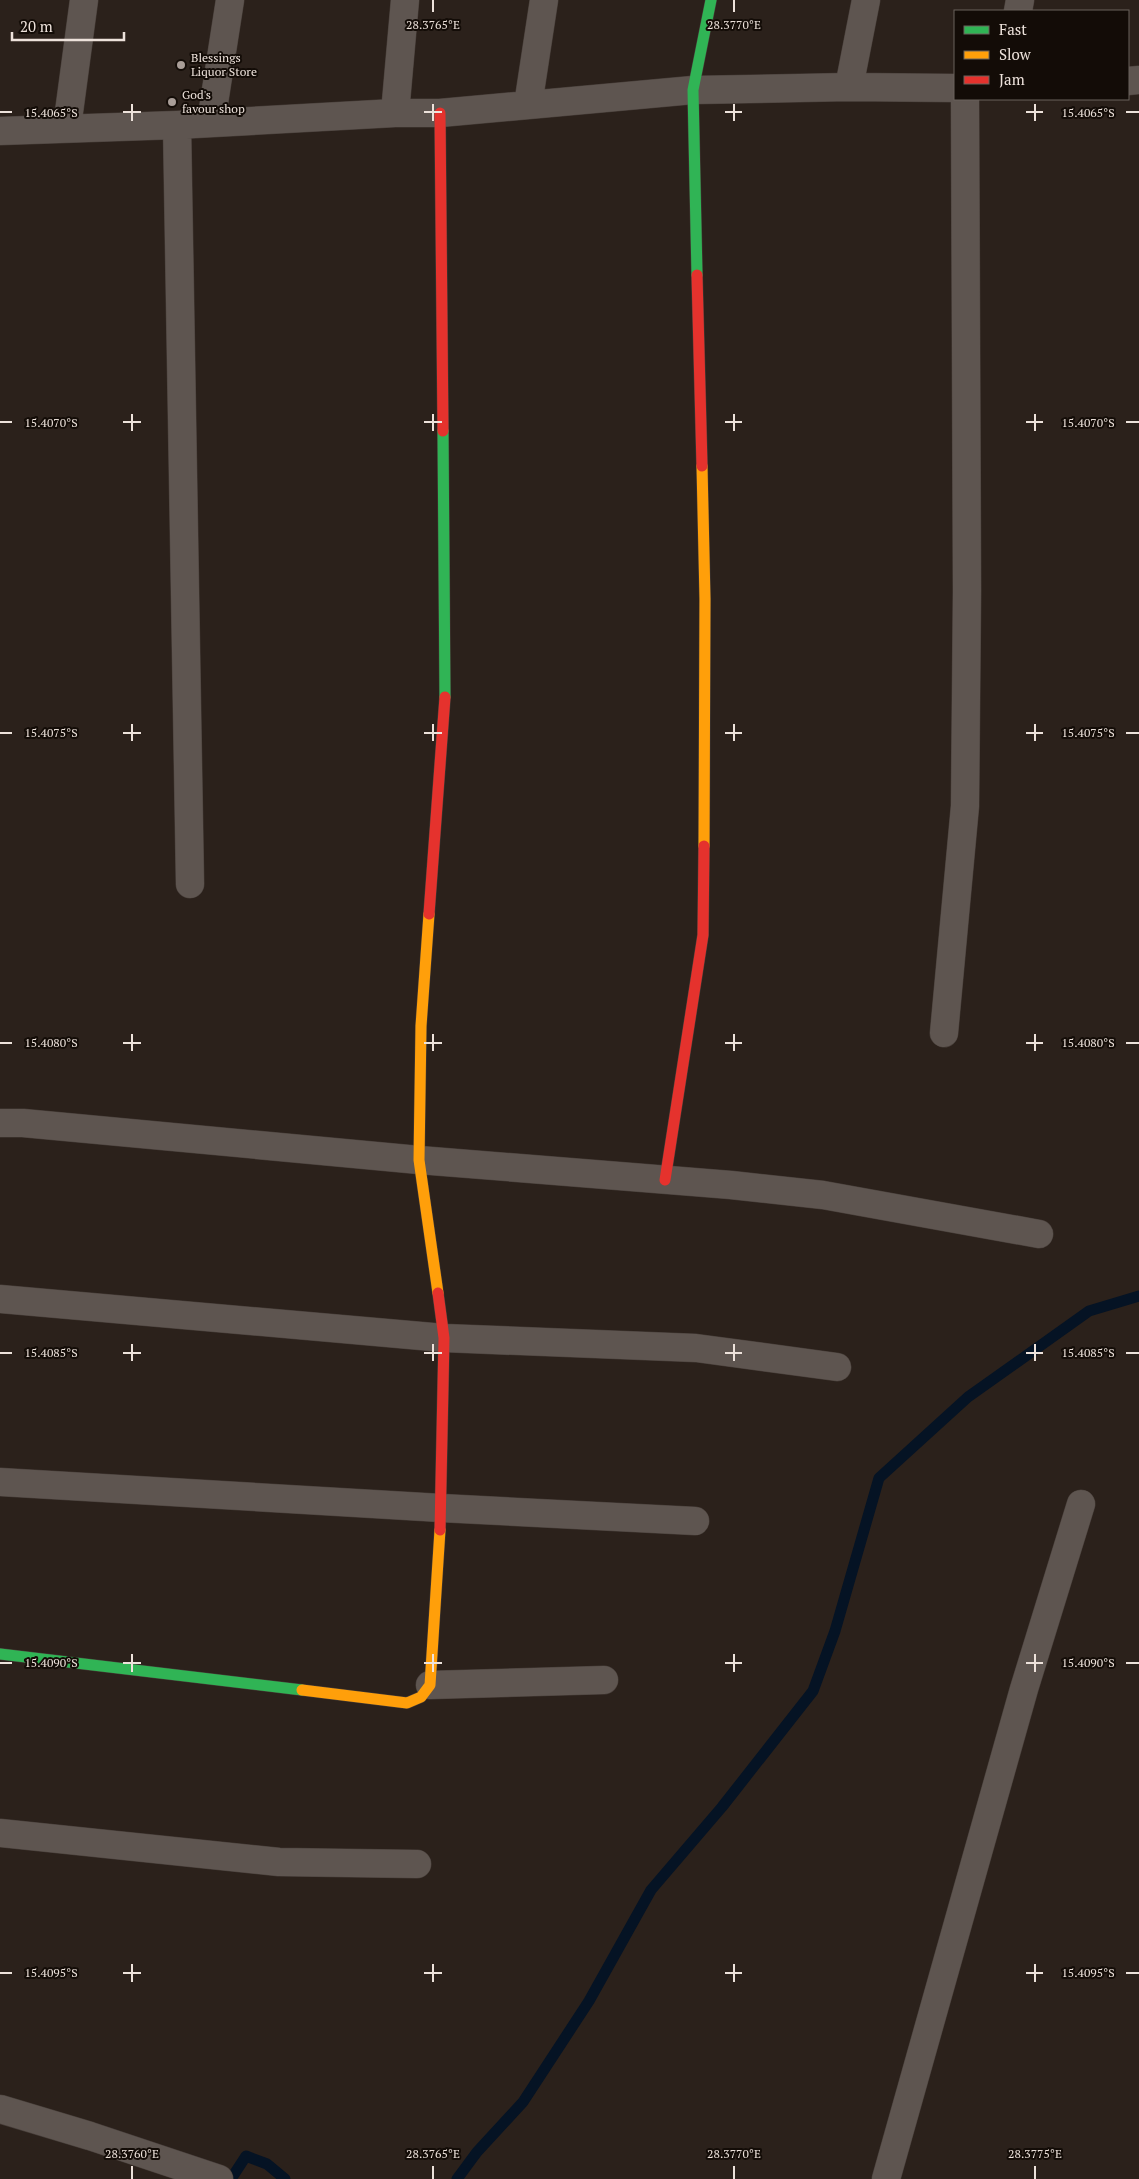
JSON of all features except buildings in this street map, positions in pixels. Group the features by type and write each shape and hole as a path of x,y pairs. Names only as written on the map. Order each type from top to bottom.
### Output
{"street":[{"path":"66,127 84,0"},
{"path":"211,122 230,0"},
{"path":"395,113 404,0"},
{"path":"528,105 544,0"},
{"path":"665,1180 703,935 705,599 693,90 710,0"},
{"path":"849,87 866,0"},
{"path":"0,131 66,127 177,125 395,113 440,113 693,90 849,87 954,88"},
{"path":"944,1033 965,806 967,581 965,100"},
{"path":"0,1654 407,1703 421,1697 430,1685 441,1508 444,1338 419,1160 421,1026 445,708 440,113"},
{"path":"177,125 190,884"},
{"path":"0,1123 23,1123 823,1195 1039,1234"},
{"path":"0,1299 444,1338 696,1348 837,1367"},
{"path":"0,1482 695,1521"},
{"path":"886,2179 1024,1690 1081,1504"},
{"path":"430,1685 604,1680"},
{"path":"0,1833 280,1862 417,1864"},
{"path":"0,2109 90,2136 219,2179"}],"waterway":[{"path":"457,2179 477,2152 523,2102 589,2001 651,1890 722,1807 813,1691 835,1631 879,1478 968,1397 1089,1311 1139,1296"},
{"path":"231,2179 246,2156 267,2164 285,2179"}],"traffic: fast":[{"path":"697,275 693,90 711,0"},
{"path":"443,431 445,697"},
{"path":"0,1654 302,1690"}],"traffic: slow":[{"path":"702,466 705,599 704,846"},
{"path":"429,914 421,1026 419,1160 438,1293"},
{"path":"302,1690 407,1703 421,1697 430,1685 440,1530"}],"traffic: jam":[{"path":"440,113 443,431"},
{"path":"697,275 702,466"},
{"path":"429,914 445,697"},
{"path":"665,1180 703,935 704,846"},
{"path":"438,1293 444,1338 440,1530"}],"place":[{"name":"Blessings Liquor Store","path":"181,65"},
{"name":"God's favour shop","path":"172,102"}]}
